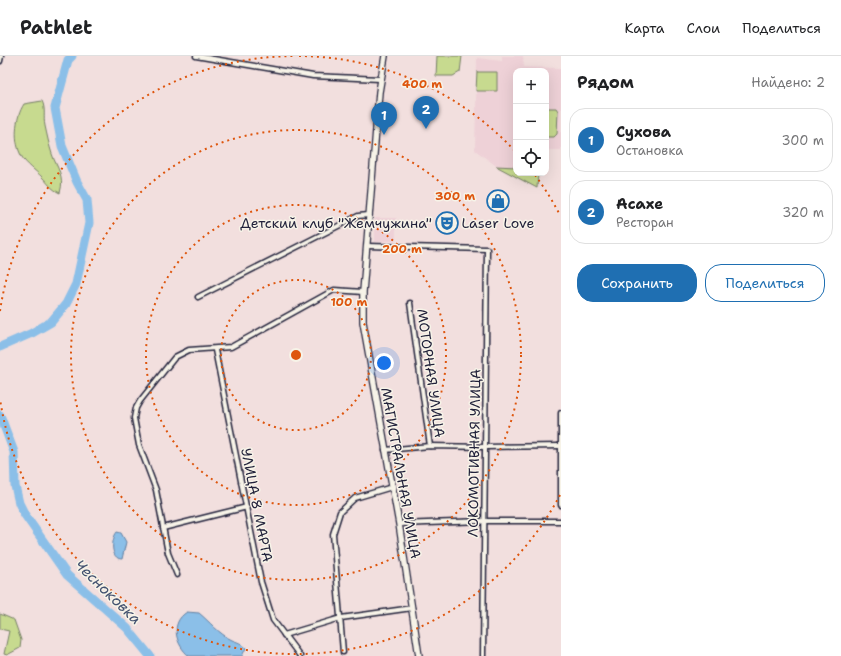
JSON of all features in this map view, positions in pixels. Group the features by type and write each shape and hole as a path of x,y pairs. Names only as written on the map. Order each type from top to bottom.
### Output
{"street":[{"path":"0,61 1,56"},
{"path":"196,56 313,76 380,79"},
{"name":"МАГИСТРАЛЬНАЯ УЛИЦА","path":"385,56 380,79 362,308 365,338 399,524 419,656"},
{"path":"198,297 358,216 369,215"},
{"name":"ЛОКОМОТИВНАЯ УЛИЦА","path":"367,246 487,249 486,447 483,521 483,656"},
{"path":"177,575 168,553 156,490 139,446 134,418 136,408 175,357 189,350 215,350 231,347 334,290 363,292"},
{"name":"МОТОРНАЯ УЛИЦА","path":"410,303 430,446"},
{"name":"УЛИЦА 8 МАРТА","path":"215,350 261,582 273,620 300,656"},
{"path":"561,413 561,505"},
{"path":"385,450 430,446 561,446"},
{"path":"343,652 333,534 340,512 355,498 392,486"},
{"path":"163,528 247,507"},
{"path":"399,524 483,521 561,521"},
{"path":"284,635 341,618 412,608"}],"shaded area":[{"path":"502,56 523,56 524,67 561,68 561,150 549,150 549,68 513,68 513,175 499,168 475,150 477,58 502,61"},
{"path":"514,176 538,176 537,188"},
{"path":"375,218 396,218 396,241 375,242"}],"green space":[{"path":"437,56 462,56 460,72 453,76 436,76"},
{"path":"477,72 497,72 497,91 476,91"},
{"path":"42,101 49,144 62,181 60,193 52,188 26,162 19,151 17,144 17,123 24,104"},
{"path":"549,108 556,108 558,111 557,134 554,137 549,137"},
{"path":"496,166 513,167 513,175"},
{"path":"515,176 538,176 537,188"},
{"path":"0,614 14,620 21,640 20,648 7,655 4,654 9,631 0,629"}],"water":[{"path":"117,532 121,533 126,542 122,559 115,556 113,548 115,535"},
{"path":"187,612 199,613 223,635 243,645 246,648 242,656 189,656 181,646 176,634 178,622"}],"waterway":[{"name":"Чесноковка","path":"0,347 32,333 51,322 66,304 76,284 89,223 87,200 77,182 62,146 55,108 68,60 72,56"},
{"name":"Чесноковка","path":"0,415 14,452 15,486 19,503 25,515 67,575 127,628 150,656"}],"place":[{"name":"Асахе","path":"426,129"},
{"name":"Сухова","path":"384,135"},
{"name":"Laser Love","path":"498,201"},
{"name":"Детский клуб \"Жемчужина\"","path":"447,223"}]}
